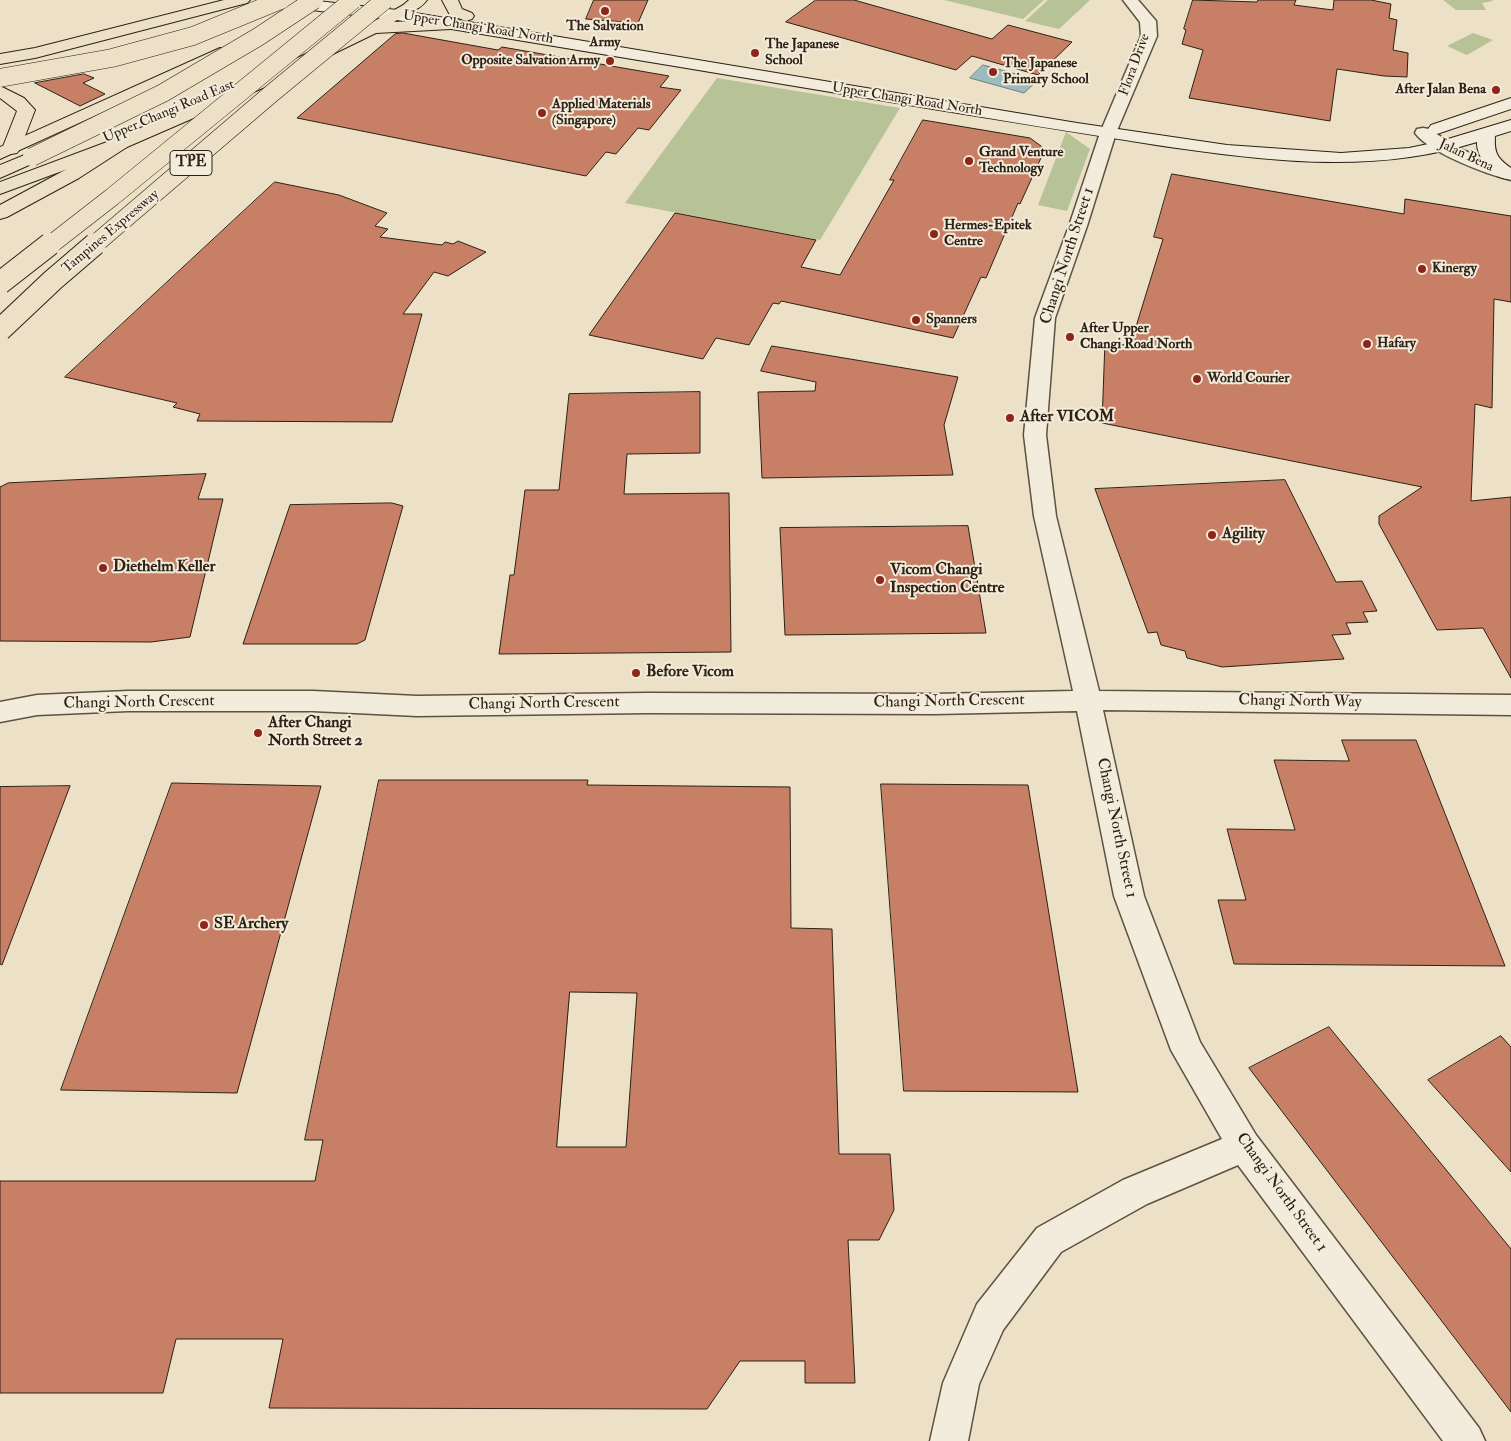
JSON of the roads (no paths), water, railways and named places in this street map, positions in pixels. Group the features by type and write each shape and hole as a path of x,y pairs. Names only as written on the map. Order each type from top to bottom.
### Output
{"main road":[{"path":"0,59 35,53 242,0"},
{"path":"0,78 112,58 193,36 281,0"},
{"name":"Tampines Expressway","path":"0,284 128,185 353,0"},
{"name":"Tampines Expressway","path":"0,330 53,280 271,94 385,0"},
{"path":"450,0 456,12 466,16"},
{"path":"2,182 32,157 164,93 258,38 309,1"},
{"name":"Upper Changi Road East","path":"6,151 231,48 309,1"},
{"name":"Upper Changi Road East","path":"2,182 120,143 298,65 373,28 408,7"},
{"path":"373,28 451,24"},
{"name":"Upper Changi Road East","path":"2,182 311,52 336,46"},
{"path":"0,91 18,102 26,110 6,151"},
{"path":"0,213 72,174 120,143"}],"street":[{"name":"Upper Changi Road North","path":"365,0 1112,127 1228,150 1334,158 1409,153 1442,147 1511,126"},
{"name":"Flora Drive","path":"1112,127 1149,36 1148,21 1130,0"},
{"name":"Upper Changi Road North","path":"309,1 408,7 451,24 1112,127 1283,141 1344,142 1411,135 1462,121 1511,103"},
{"name":"Changi North Street 1","path":"1112,127 1045,318 1035,435 1045,516 1088,700 1129,896 1187,1050 1244,1146 1466,1441"},
{"path":"1486,134 1484,150 1496,165 1509,174"},
{"name":"Jalan Bena","path":"1411,135 1509,174"},
{"name":"Changi North Way","path":"1088,700 1511,705"},
{"name":"Changi North Crescent","path":"0,712 37,705 128,701 313,701 417,706 647,703 935,704 1088,700"},
{"path":"949,1441 961,1383 990,1317 1049,1240 1135,1192 1244,1146"}],"water":[{"path":"983,65 1038,80 1024,93 970,78"}],"place":[{"name":"The Salvation Army","path":"605,11"},
{"name":"The Japanese School","path":"755,53"},
{"name":"Opposite Salvation Army","path":"610,61"},
{"name":"The Japanese Primary School","path":"993,72"},
{"name":"After Jalan Bena","path":"1496,90"},
{"name":"Applied Materials (Singapore)","path":"542,113"},
{"name":"Grand Venture Technology","path":"969,161"},
{"name":"Hermes-Epitek Centre","path":"934,234"},
{"name":"Kinergy","path":"1422,269"},
{"name":"Spanners","path":"916,320"},
{"name":"After Upper Changi Road North","path":"1070,337"},
{"name":"Hafary","path":"1367,344"},
{"name":"World Courier","path":"1197,379"},
{"name":"After VICOM","path":"1010,418"},
{"name":"Agility","path":"1212,535"},
{"name":"Diethelm Keller","path":"103,568"},
{"name":"Vicom Changi Inspection Centre","path":"880,580"},
{"name":"Before Vicom","path":"636,673"},
{"name":"After Changi North Street 2","path":"258,733"},
{"name":"SE Archery","path":"204,925"}]}
